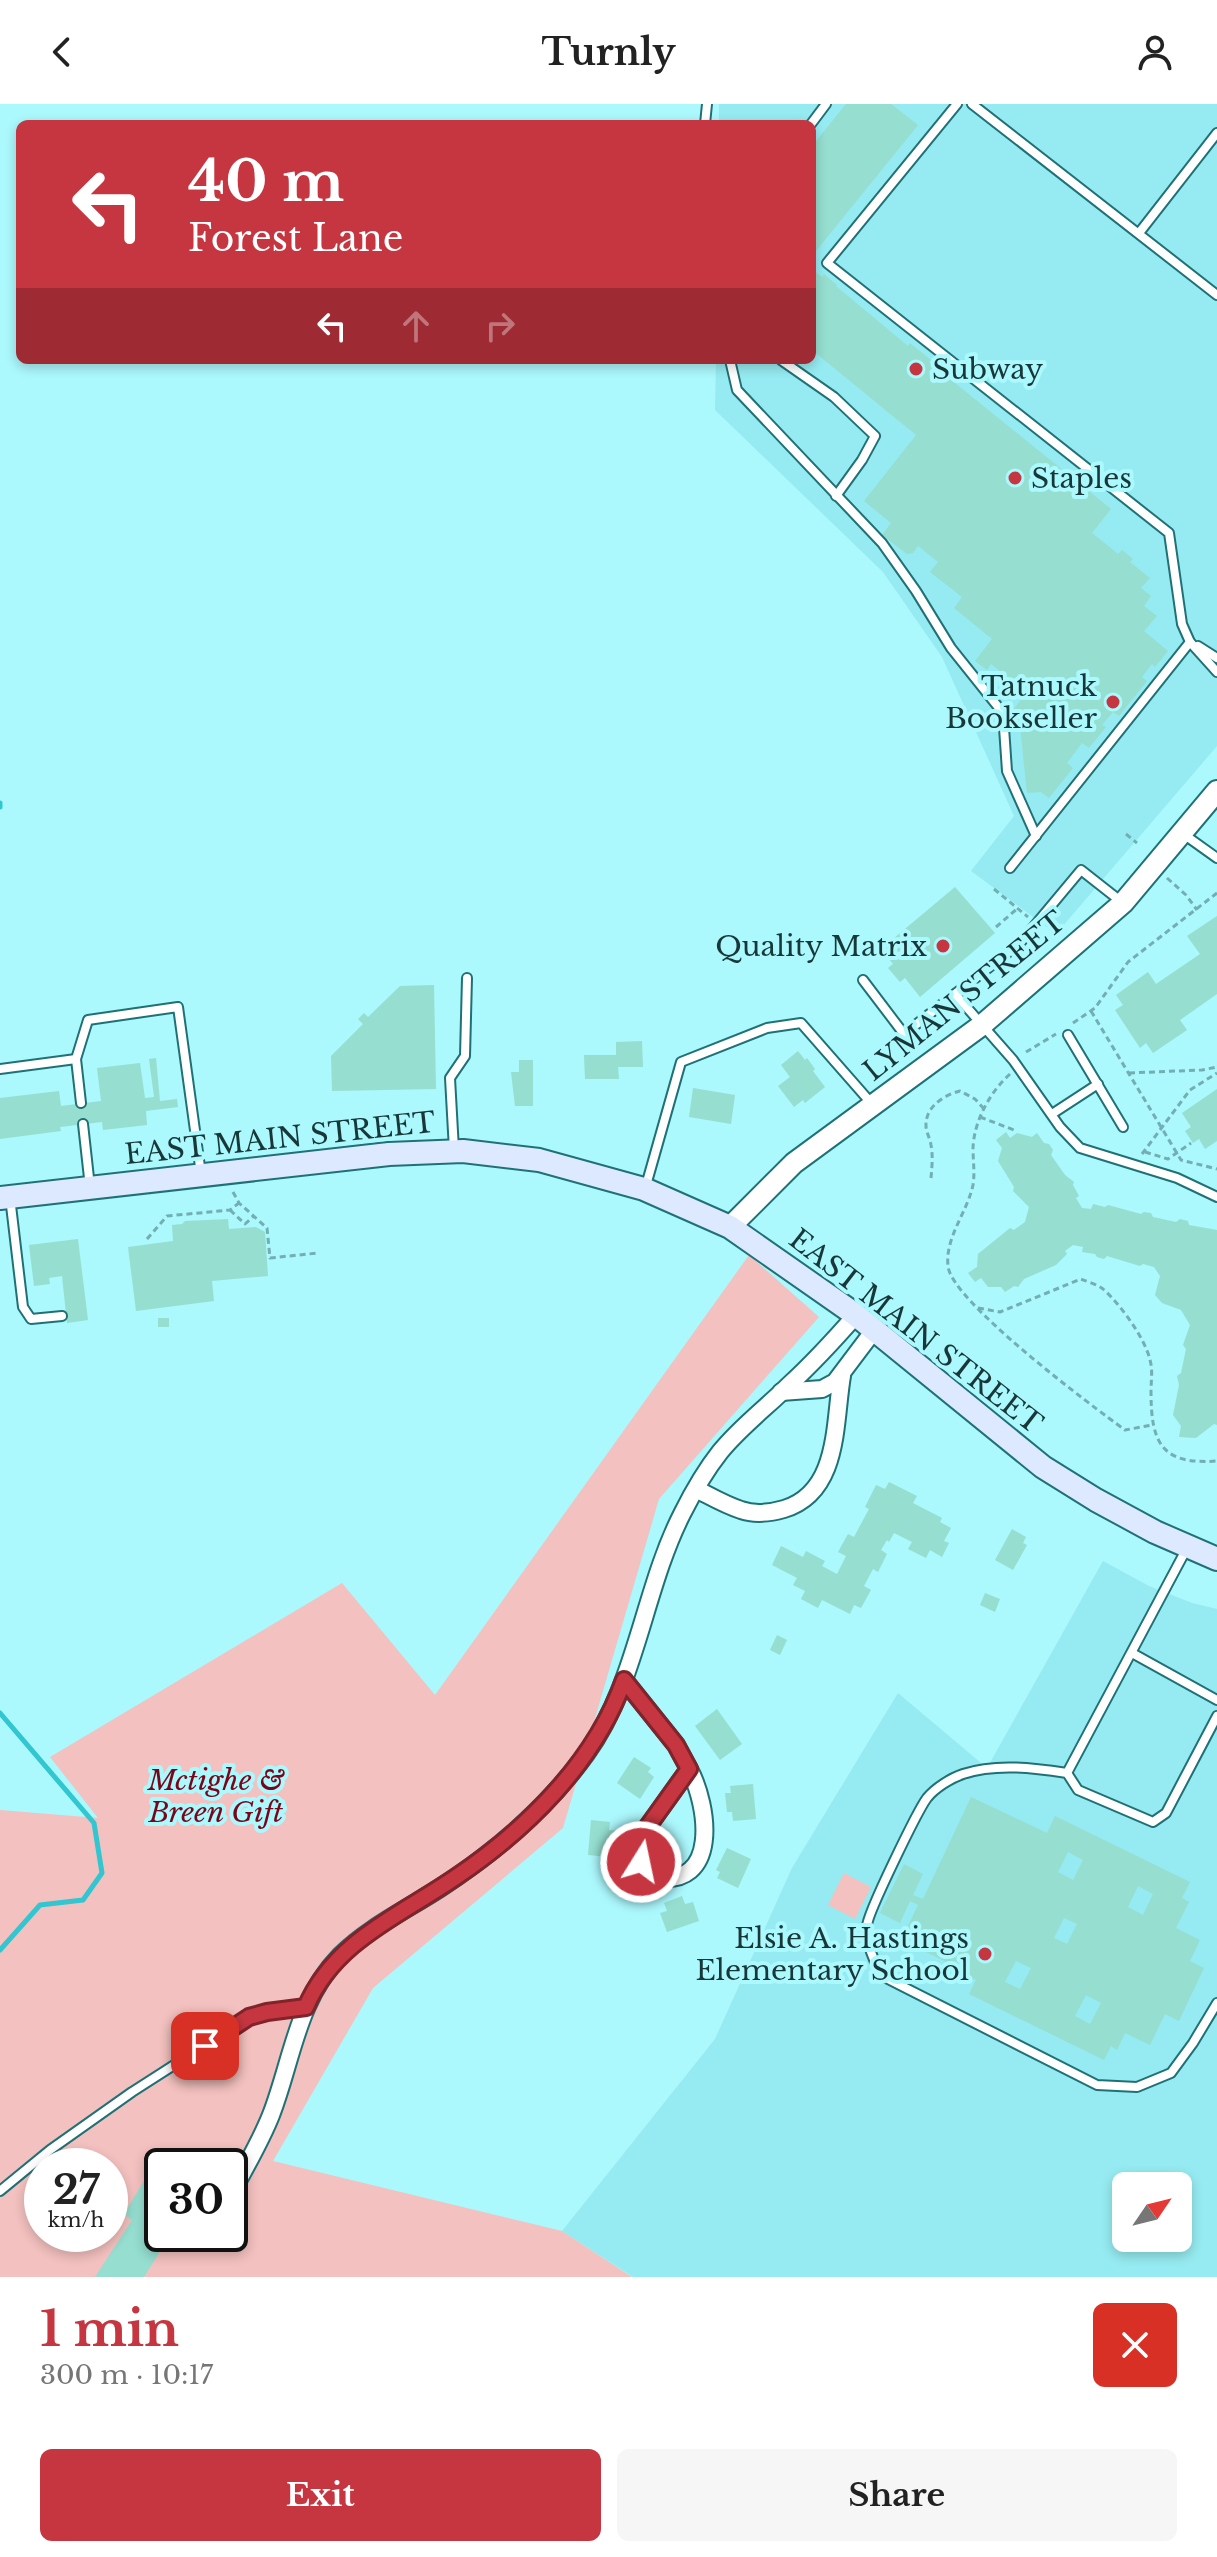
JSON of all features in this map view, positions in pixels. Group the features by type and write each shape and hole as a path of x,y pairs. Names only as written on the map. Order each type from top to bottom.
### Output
{"main road":[{"name":"EAST MAIN STREET","path":"5,1197 389,1154 454,1151 539,1160 644,1189 730,1227 875,1329 1043,1467 1096,1500 1187,1548 1217,1559"}],"street":[{"name":"LYMAN STREET","path":"730,1227 794,1163 982,1025 1123,903 1217,791"},
{"path":"248,2162 272,2113 306,2007 325,1973 360,1939 488,1854 542,1807 585,1754 605,1723 624,1680 660,1567 696,1489 722,1450 856,1315"},
{"path":"696,1489 742,1511 761,1513 793,1506 804,1499 826,1472 835,1438 842,1376 850,1360 875,1329"},
{"path":"781,1392 822,1389 842,1376"},
{"path":"624,1680 676,1745 689,1769 703,1802 705,1837 693,1868 678,1878 654,1877 641,1862 641,1836 689,1769"}],"lane":[{"path":"957,104 827,263 1169,533 1182,624 1190,642 1217,672"},
{"path":"972,104 1217,295"},
{"path":"1139,233 1217,133"},
{"path":"731,364 737,390 882,543 951,648 1003,713 1007,771 1036,836"},
{"path":"787,364 834,397 875,436 836,496"},
{"path":"1190,642 1217,658"},
{"path":"1010,868 1190,642"},
{"path":"1181,833 1217,858"},
{"path":"863,980 904,1034 1020,943 1081,870 1123,903"},
{"path":"454,1151 450,1078 465,1056 467,978"},
{"path":"955,994 1013,1060 1080,1148 1177,1178 1217,1197"},
{"path":"81,1103 76,1059 88,1020 178,1007 201,1175"},
{"path":"644,1189 681,1062 767,1028 801,1023 873,1105"},
{"path":"1065,1031 1123,1127"},
{"path":"0,1069 76,1059"},
{"path":"1052,1114 1098,1084"},
{"path":"83,1124 90,1187"},
{"path":"5,1197 23,1307 31,1319 62,1316"},
{"path":"1067,1773 1187,1548"},
{"path":"1132,1653 1217,1700"},
{"path":"1217,1716 1166,1813 1153,1822 1078,1790 1067,1773 1021,1766 964,1774 944,1784 928,1798 907,1834 866,1924 873,1962 884,1977 1097,2085 1137,2087 1171,2073 1217,2003"},
{"path":"0,2191 50,2150 132,2092 249,2017 306,2007"}],"path":[{"path":"1126,834 1137,843"},
{"path":"1167,878 1197,910"},
{"path":"994,889 1031,919"},
{"path":"1026,1052 1065,1031 1091,1011 1128,962 1217,893"},
{"path":"996,927 1018,908"},
{"path":"1091,1011 1181,1160 1217,1169"},
{"path":"1129,1073 1217,1067"},
{"path":"1191,1143 1168,1159 1143,1153 1190,1090 1217,1073"},
{"path":"1010,1074 999,1084 976,1126 973,1185 949,1242 947,1268 956,1284 978,1308 1072,1390 1125,1430 1152,1425"},
{"path":"931,1178 932,1147 926,1128 927,1115 938,1101 960,1091 975,1099 984,1109"},
{"path":"980,1117 1014,1130"},
{"path":"229,1186 239,1203 267,1228 270,1258 318,1253"},
{"path":"147,1239 167,1216 230,1210 239,1203"},
{"path":"230,1210 245,1224 254,1216"},
{"path":"978,1308 1000,1312 1081,1279 1100,1287 1115,1301 1143,1342 1151,1362 1152,1425 1160,1441 1174,1457 1195,1462 1217,1461"}],"shaded area":[{"path":"719,104 1217,104 1217,746 1056,934 971,871 1014,816 942,657 883,572 715,410 716,364 816,364 816,120 719,120"},
{"name":"Elsie A. Hastings Elementary School","path":"1103,1561 1149,1586 1217,1609 1217,2277 633,2277 562,2231 715,2039 792,1868 898,1693 987,1768"}],"green space":[{"name":"Mctighe & Breen Gift","path":"749,1255 819,1317 659,1499 563,1828 373,1988 273,2161 562,2231 632,2277 0,2277 0,1810 98,1818 50,1757 342,1583 435,1695"},
{"path":"844,1873 871,1887 855,1919 828,1905"}],"building":[{"path":"846,104 891,104 918,125 816,251 816,141"},
{"path":"816,272 822,277 824,274 908,346 910,343 931,360 929,362 1111,509 1092,533 1118,554 1122,550 1133,559 1130,562 1150,578 1141,588 1151,596 1144,606 1157,616 1144,631 1168,651 1142,677 1147,681 1119,716 1113,712 1102,725 1106,727 1089,748 1082,743 1067,763 1073,768 1049,798 1041,792 1027,793 1019,717 1012,711 1027,692 991,664 987,670 975,661 992,639 954,608 962,597 930,572 938,562 918,546 913,553 907,554 882,535 891,523 864,501 916,435 816,353"},
{"path":"955,887 995,933 920,997 905,978 900,982 888,968 893,964 881,949"},
{"path":"1217,916 1217,994 1180,1020 1187,1030 1153,1053 1146,1043 1140,1048 1115,1010 1123,1005 1116,995 1148,972 1156,984 1200,954 1187,936"},
{"path":"434,985 436,1089 332,1091 331,1056 363,1024 358,1019 364,1013 368,1017 400,986"},
{"path":"642,1041 643,1067 618,1067 619,1079 585,1079 584,1055 616,1055 616,1042"},
{"path":"798,1051 805,1060 807,1058 825,1087 805,1103 803,1100 794,1107 778,1086 790,1077 781,1065"},
{"path":"156,1058 160,1101 177,1099 178,1107 146,1111 147,1125 103,1130 102,1122 0,1139 0,1098 59,1091 61,1106 101,1101 97,1068 140,1063 145,1098 154,1097 149,1059"},
{"path":"519,1060 533,1060 533,1106 515,1106 511,1072 519,1072"},
{"path":"693,1088 735,1095 731,1124 689,1117"},
{"path":"1217,1089 1217,1141 1205,1149 1199,1139 1193,1143 1185,1131 1191,1127 1182,1113"},
{"path":"1006,1132 1010,1138 1017,1133 1032,1137 1037,1133 1044,1143 1049,1144 1053,1150 1051,1155 1074,1182 1079,1196 1076,1198 1082,1208 1091,1209 1093,1204 1108,1205 1141,1214 1151,1213 1153,1217 1176,1222 1180,1219 1188,1221 1189,1225 1217,1230 1217,1425 1214,1424 1196,1438 1179,1437 1181,1426 1173,1415 1179,1385 1177,1376 1181,1373 1186,1349 1183,1345 1190,1325 1181,1310 1162,1303 1155,1295 1160,1276 1154,1267 1107,1256 1104,1259 1082,1252 1083,1247 1073,1245 1056,1265 1024,1279 1018,1287 1005,1292 1001,1287 988,1287 981,1278 975,1282 968,1273 977,1267 978,1254 1010,1228 1014,1230 1025,1222 1029,1207 1013,1191 1014,1187 998,1161 1002,1148 996,1140"},
{"path":"228,1219 229,1229 256,1227 265,1232 268,1276 212,1281 214,1301 136,1311 128,1247 173,1241 172,1225 185,1221"},
{"path":"78,1239 88,1320 67,1323 62,1276 49,1278 50,1284 34,1286 29,1245"},
{"path":"158,1318 169,1318 169,1327 158,1327"},
{"path":"889,1482 917,1496 913,1503 942,1518 940,1522 951,1528 944,1541 949,1543 942,1557 930,1550 926,1558 908,1549 912,1542 894,1533 881,1550 887,1554 878,1572 873,1569 864,1586 871,1590 861,1608 854,1605 850,1614 822,1600 818,1608 801,1599 805,1591 793,1585 797,1578 772,1565 781,1546 803,1557 806,1551 825,1561 822,1566 837,1574 846,1556 838,1552 848,1534 854,1537 869,1509 865,1507 876,1485 885,1489"},
{"path":"1012,1529 1026,1537 1023,1543 1027,1545 1013,1570 995,1560"},
{"path":"985,1593 1000,1599 995,1612 980,1605"},
{"path":"777,1635 787,1640 780,1655 770,1650"},
{"path":"717,1709 742,1744 720,1760 695,1726"},
{"path":"634,1757 651,1768 648,1772 654,1777 640,1799 617,1783"},
{"path":"753,1784 756,1819 733,1821 732,1812 727,1812 725,1793 731,1793 730,1786"},
{"path":"971,1797 1047,1833 1055,1816 1190,1882 1182,1898 1189,1902 1176,1928 1200,1940 1190,1961 1204,1968 1179,2021 1165,2014 1150,2045 1125,2033 1117,2050 1111,2046 1104,2060 969,1994 976,1980 967,1976 969,1973 901,1940 918,1905 910,1901 900,1923 880,1913 904,1864 923,1874 913,1895 923,1899","holes":["1068,1852 1083,1860 1073,1880 1058,1872","1138,1886 1153,1894 1143,1915 1128,1907","1064,1918 1077,1924 1067,1944 1054,1938","1016,1961 1031,1968 1020,1989 1005,1982","1086,1995 1101,2003 1090,2024 1075,2016"]},
{"path":"591,1820 610,1822 609,1830 619,1831 617,1848 609,1847 608,1857 588,1855"},
{"path":"727,1848 751,1859 738,1888 717,1878 720,1872 716,1870"},
{"path":"682,1896 685,1904 693,1902 699,1921 667,1932 660,1913 667,1911 664,1903"},
{"path":"144,2181 144,2252 160,2252 144,2277 95,2277 111,2252 128,2252 128,2226 132,2220 128,2217 128,2207"}],"waterway":[{"path":"0,1713 94,1823 102,1873 83,1900 40,1905 0,1950"}],"place":[{"name":"Subway","path":"916,369"},
{"name":"Staples","path":"1015,478"},
{"name":"Tatnuck Bookseller","path":"1113,702"},
{"name":"Quality Matrix","path":"943,946"},
{"name":"Elsie A. Hastings Elementary School","path":"985,1954"}],"route":[{"path":"205,2046 249,2017 306,2007 325,1973 360,1939 456,1877 524,1823 542,1807 585,1754 605,1723 624,1680 676,1745 689,1769 641,1836 641,1862"}]}
